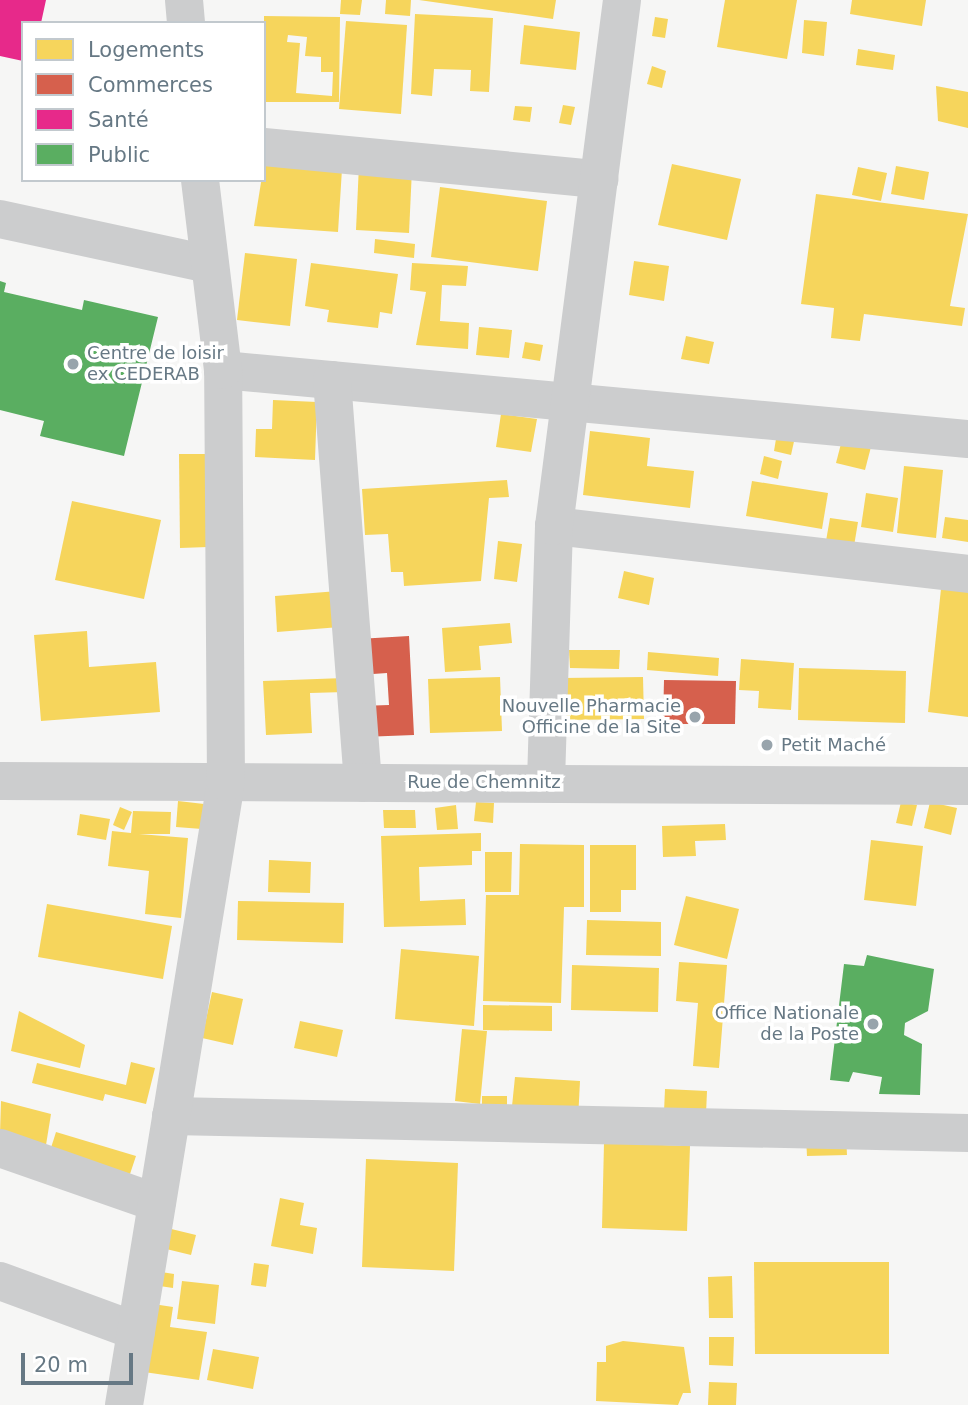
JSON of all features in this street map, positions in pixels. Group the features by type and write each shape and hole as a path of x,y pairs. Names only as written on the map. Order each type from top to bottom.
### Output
{"street":[{"path":"184,0 186,21"},
{"path":"546,781 554,526 622,0"},
{"path":"266,147 599,179"},
{"path":"124,1405 226,782 223,370 208,264 200,182"},
{"path":"0,219 208,264"},
{"path":"223,370 968,439"},
{"path":"332,380 363,783"},
{"path":"554,526 968,574"},
{"name":"Rue de Chemnitz","path":"0,781 546,781 968,786"},
{"path":"171,1116 968,1133"},
{"path":"0,1148 157,1203"},
{"path":"0,1281 136,1331"}],"building: Logements":[{"path":"341,0 362,0 360,15 340,14"},
{"path":"386,0 411,0 410,16 385,14"},
{"path":"419,0 556,0 553,19"},
{"path":"725,0 797,0 787,59 717,47"},
{"path":"852,0 926,0 922,26 850,14"},
{"path":"415,14 493,18 489,92 470,91 471,70 434,69 432,96 411,94"},
{"path":"264,16 340,17 339,102 266,102","holes":["288,35 307,37 305,56 321,57 321,72 333,72 332,96 296,93 300,43 287,42"]},
{"path":"655,17 668,19 665,38 652,36"},
{"path":"804,20 827,22 824,56 802,53"},
{"path":"346,21 407,25 401,114 339,109"},
{"path":"524,25 580,32 576,70 520,64"},
{"path":"858,49 895,55 893,70 856,65"},
{"path":"652,66 666,71 662,88 647,84"},
{"path":"936,86 968,92 968,128 938,121"},
{"path":"563,105 575,107 571,125 559,123"},
{"path":"515,106 532,107 530,122 513,120"},
{"path":"266,164 342,169 338,232 254,226 261,182 266,182"},
{"path":"672,164 741,179 727,240 658,225"},
{"path":"359,165 412,169 409,233 356,230"},
{"path":"896,166 929,172 924,200 891,194"},
{"path":"858,167 887,173 881,201 852,195"},
{"path":"440,187 547,201 538,271 431,257"},
{"path":"816,194 968,214 950,306 965,308 962,326 864,314 860,341 831,338 834,308 801,304"},
{"path":"375,239 415,244 414,258 374,253"},
{"path":"245,253 297,259 290,326 237,320"},
{"path":"634,261 669,266 664,301 629,295"},
{"path":"311,263 398,274 392,314 380,312 378,328 327,322 329,310 305,306"},
{"path":"412,263 468,266 466,286 442,285 440,321 469,323 468,349 416,345 426,292 410,290"},
{"path":"479,327 512,330 509,358 476,355"},
{"path":"686,336 714,342 709,364 681,359"},
{"path":"525,342 543,345 540,361 522,358"},
{"path":"273,400 317,402 315,460 255,457 256,429 272,429"},
{"path":"501,414 537,419 531,452 496,447"},
{"path":"590,431 650,438 647,466 694,471 690,508 583,495"},
{"path":"777,433 795,437 791,455 774,451"},
{"path":"843,436 872,443 865,470 836,463"},
{"path":"179,454 206,454 208,547 180,548"},
{"path":"764,456 782,461 778,479 760,474"},
{"path":"904,466 943,470 936,538 897,533"},
{"path":"507,480 509,497 489,498 481,581 404,586 403,572 391,572 388,534 365,535 362,489"},
{"path":"752,481 828,493 822,529 746,516"},
{"path":"866,493 898,498 893,532 861,527"},
{"path":"72,501 161,520 144,599 55,580"},
{"path":"945,517 968,520 968,542 942,538"},
{"path":"830,518 858,522 854,546 826,541"},
{"path":"498,541 522,544 517,582 494,579"},
{"path":"624,571 654,578 649,605 618,598"},
{"path":"941,589 968,592 968,717 928,712"},
{"path":"338,591 340,627 277,632 275,596"},
{"path":"510,623 512,643 479,646 481,670 445,672 442,628"},
{"path":"87,631 89,667 156,662 160,712 41,721 34,635"},
{"path":"569,650 620,650 619,669 570,668"},
{"path":"648,652 719,658 718,676 647,670"},
{"path":"741,659 794,663 791,710 758,708 759,691 739,690"},
{"path":"799,668 906,671 905,723 798,720"},
{"path":"500,677 502,731 430,733 428,679"},
{"path":"643,677 644,719 563,720 562,678"},
{"path":"344,678 345,692 310,693 312,733 266,735 263,681"},
{"path":"178,801 204,804 202,829 176,827"},
{"path":"476,802 494,803 493,823 474,821"},
{"path":"901,802 917,805 912,826 896,823"},
{"path":"930,802 957,808 951,835 924,828"},
{"path":"456,805 458,829 437,830 435,808"},
{"path":"120,807 132,812 124,830 113,825"},
{"path":"383,810 415,810 416,828 384,828"},
{"path":"133,811 171,812 170,834 139,834 188,838 181,918 145,914 149,871 108,866 112,831 131,833"},
{"path":"80,814 110,819 106,840 77,835"},
{"path":"725,824 726,840 695,841 696,856 663,857 662,826"},
{"path":"481,833 481,851 472,851 472,865 419,867 420,901 465,899 466,925 384,927 381,836"},
{"path":"871,840 923,846 916,906 864,900"},
{"path":"520,844 584,845 584,907 564,907 561,1003 483,1001 486,895 519,895"},
{"path":"590,845 636,845 636,890 621,890 621,912 590,912"},
{"path":"485,852 512,852 511,892 485,892"},
{"path":"269,860 311,862 310,893 268,892"},
{"path":"686,896 739,909 727,959 674,945"},
{"path":"238,901 344,903 343,943 237,940"},
{"path":"47,904 172,926 163,979 38,957"},
{"path":"587,920 661,922 661,956 586,955"},
{"path":"401,949 479,956 474,1026 395,1019"},
{"path":"679,962 727,965 719,1068 693,1066 698,1003 676,1001"},
{"path":"572,965 659,968 658,1012 571,1010"},
{"path":"212,992 243,999 233,1045 202,1038"},
{"path":"483,1005 552,1006 552,1031 483,1030"},
{"path":"19,1011 85,1045 80,1068 11,1051"},
{"path":"300,1021 343,1030 337,1057 294,1048"},
{"path":"462,1029 487,1031 480,1104 455,1101"},
{"path":"131,1062 155,1068 146,1104 105,1094 103,1101 32,1083 37,1063 126,1085"},
{"path":"515,1077 580,1081 578,1120 511,1116"},
{"path":"665,1089 707,1091 706,1114 664,1112"},
{"path":"482,1096 507,1096 507,1117 482,1117"},
{"path":"1,1101 51,1114 46,1145 0,1133"},
{"path":"56,1132 136,1156 130,1174 50,1151"},
{"path":"846,1136 847,1155 807,1156 806,1137"},
{"path":"604,1143 690,1146 687,1231 602,1228"},
{"path":"366,1159 458,1163 454,1271 362,1267"},
{"path":"280,1198 304,1203 300,1225 317,1228 313,1254 271,1246"},
{"path":"163,1227 196,1235 191,1255 158,1247"},
{"path":"754,1262 889,1262 889,1354 755,1354"},
{"path":"254,1263 269,1265 266,1287 251,1285"},
{"path":"155,1271 174,1274 173,1288 153,1285"},
{"path":"732,1276 733,1318 709,1318 708,1277"},
{"path":"182,1281 219,1285 215,1324 177,1319"},
{"path":"153,1304 173,1307 170,1327 207,1332 199,1380 144,1372"},
{"path":"709,1337 734,1337 733,1366 709,1365"},
{"path":"623,1341 684,1347 691,1393 683,1393 678,1405 596,1401 597,1362 606,1362 606,1346"},
{"path":"213,1349 259,1357 253,1389 207,1380"},
{"path":"709,1382 737,1383 736,1405 708,1405"}],"building: Commerces":[{"path":"409,636 414,735 362,737 360,706 389,705 387,673 359,675 358,639"},
{"path":"664,680 736,681 735,724 663,724"}],"building: Santé":[{"path":"0,0 46,0 41,21 21,21 21,61 0,56"}],"building: Public":[{"name":"Centre de loisir ex CEDERAB","path":"0,281 6,283 4,292 82,310 84,300 158,317 124,456 40,436 44,421 0,410"},
{"path":"867,955 934,969 928,1011 905,1023 904,1035 922,1044 920,1095 879,1094 882,1077 853,1072 849,1082 830,1080 844,964 864,966"}],"place":[{"name":"Centre de loisir ex CEDERAB","path":"73,364"},
{"name":"Nouvelle Pharmacie Officine de la Site","path":"695,717"},
{"name":"Petit Maché","path":"767,745"},
{"name":"Office Nationale de la Poste","path":"873,1024"}]}
